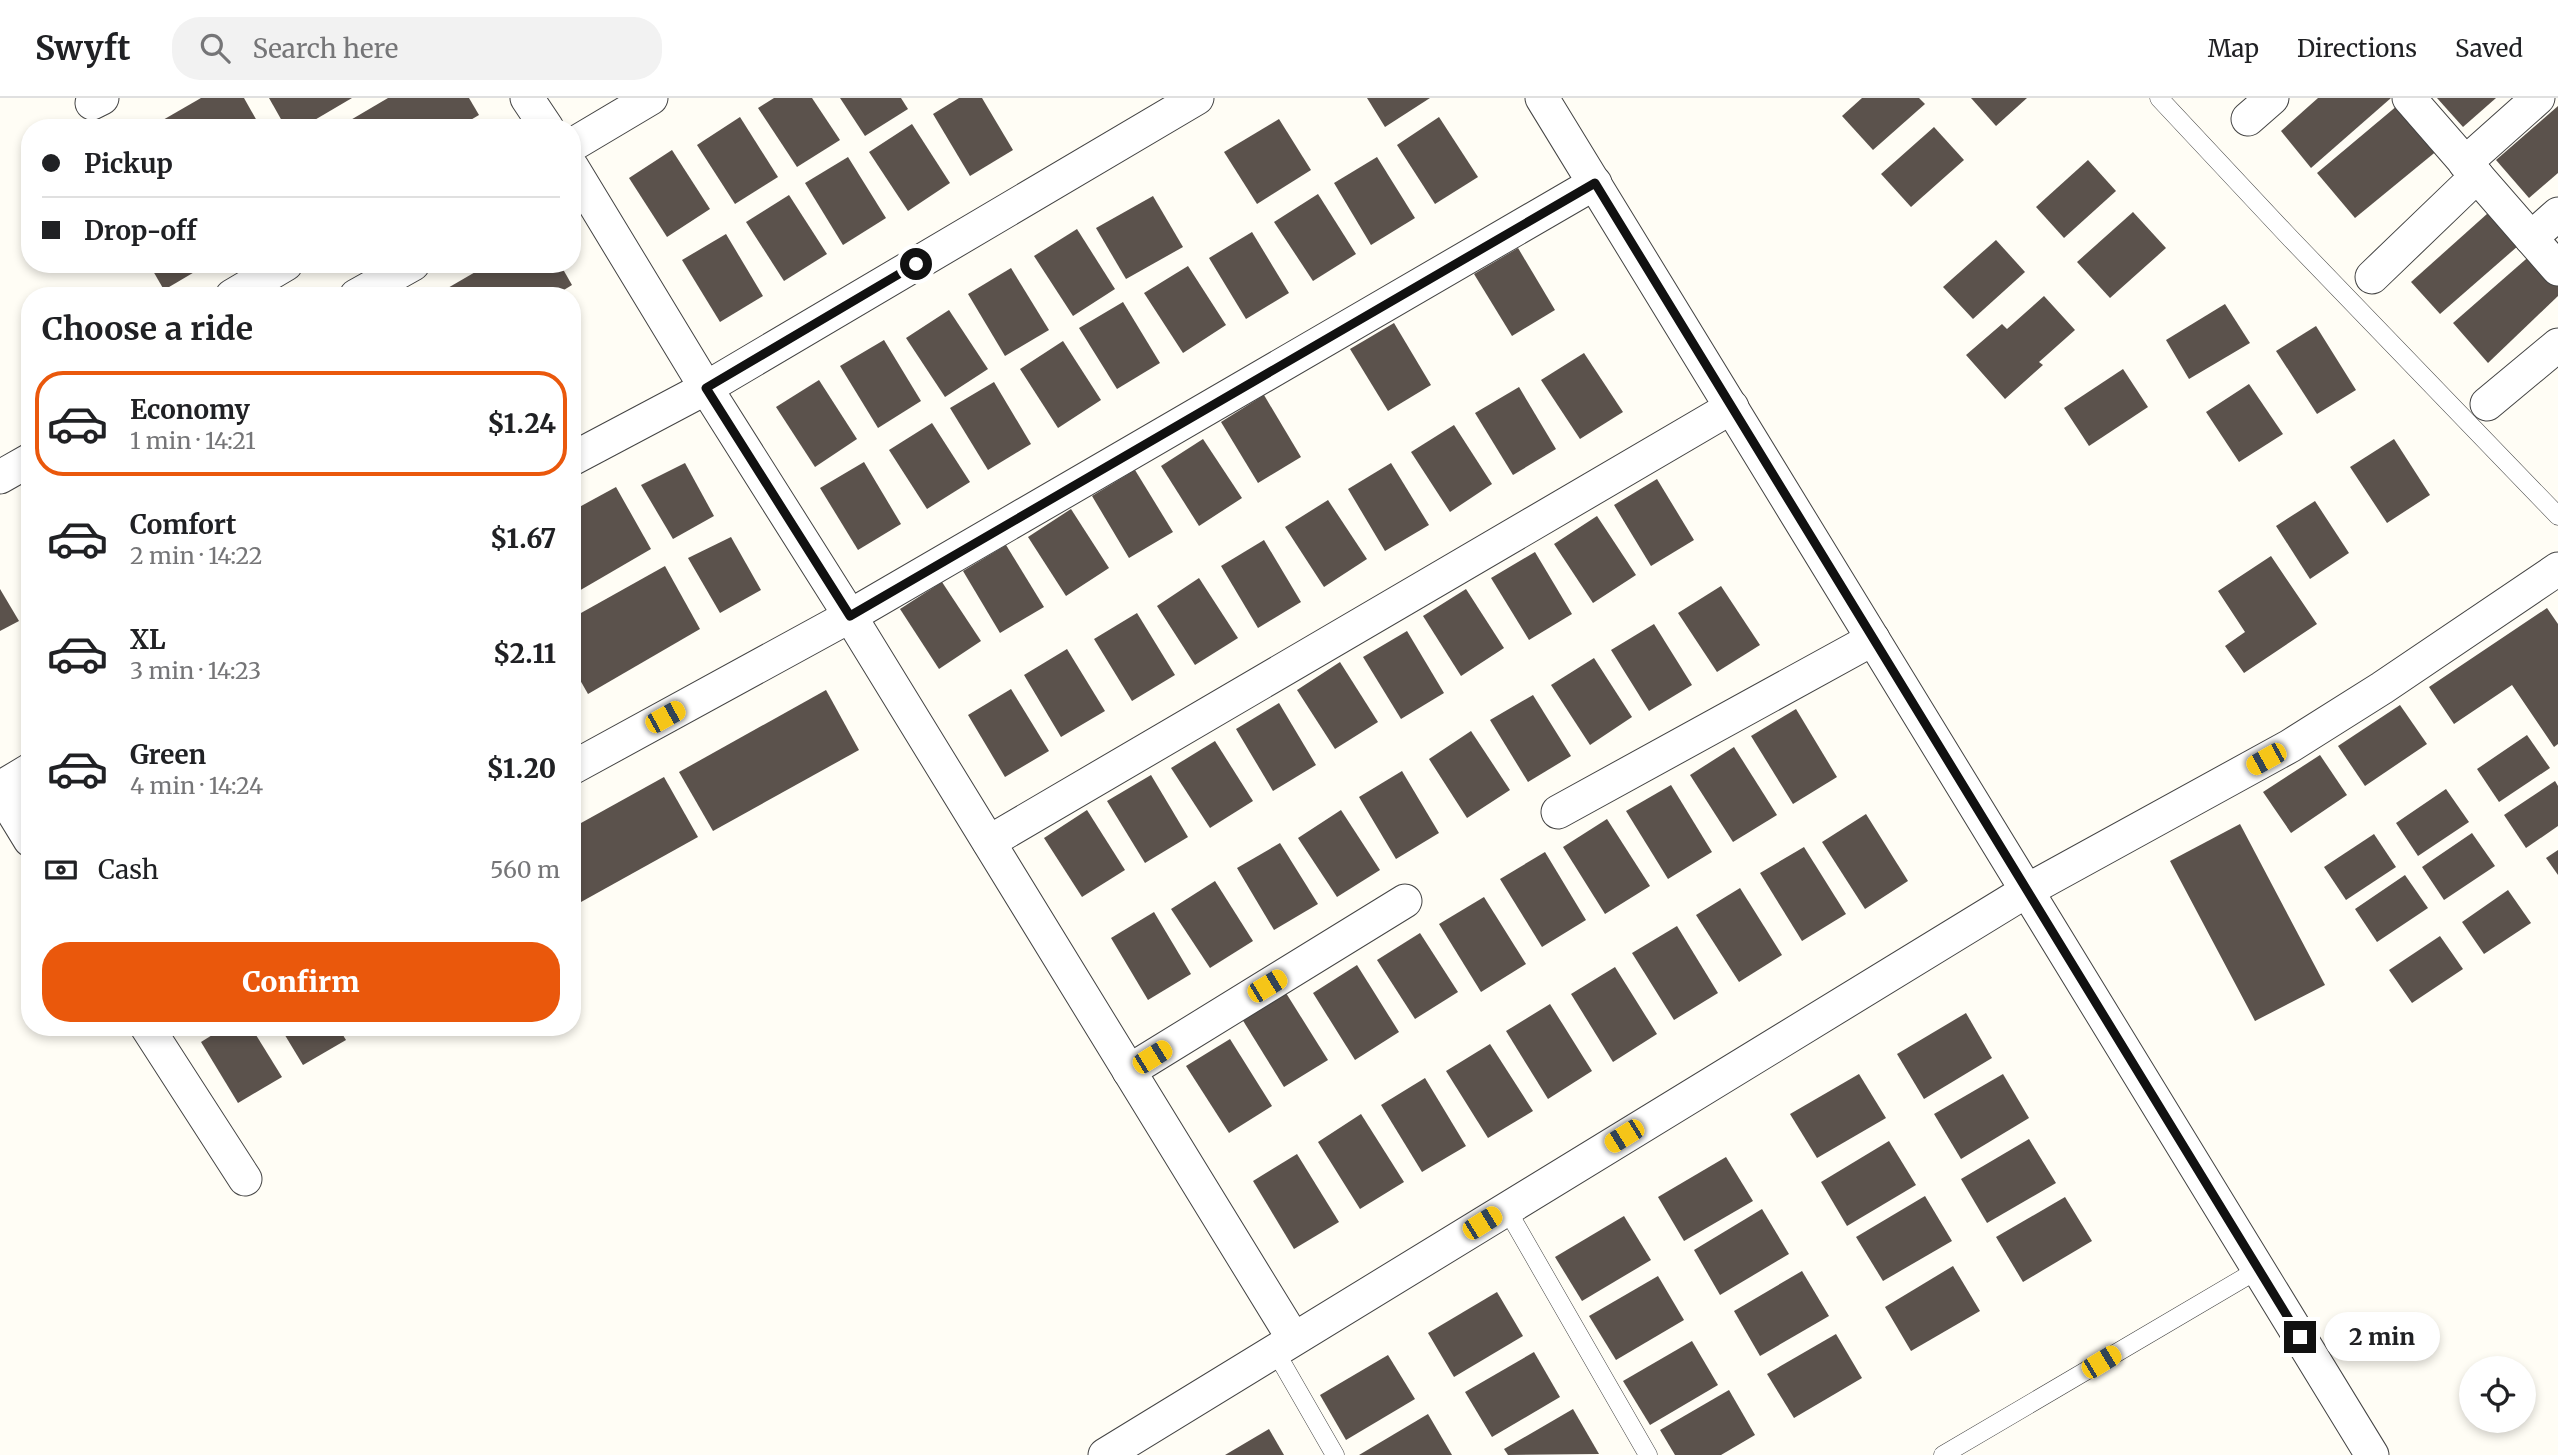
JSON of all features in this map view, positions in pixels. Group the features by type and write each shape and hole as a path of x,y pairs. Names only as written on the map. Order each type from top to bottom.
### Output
{"street":[{"path":"527,98 541,119"},
{"path":"581,140 651,98"},
{"path":"581,454 706,388 1197,98"},
{"path":"1542,98 2372,1455"},
{"path":"2409,98 2558,269"},
{"path":"2372,276 2538,98"},
{"path":"581,182 1129,1071 1284,1344"},
{"path":"581,763 850,616 1595,183"},
{"path":"2531,238 2558,215"},
{"path":"247,287 271,273"},
{"path":"372,287 397,273"},
{"path":"2487,404 2558,345"},
{"path":"989,842 1732,407"},
{"path":"0,477 21,465"},
{"path":"1105,1455 2028,890 2290,746 2382,688 2558,569"},
{"path":"1558,813 1873,639"},
{"path":"21,776 0,789 21,825"},
{"path":"1129,1071 1405,901"},
{"path":"153,1036 245,1180"}],"lane":[{"path":"2159,98 2558,516"},
{"path":"1506,1208 1648,1455"},
{"path":"1943,1455 2259,1269"},
{"path":"1284,1344 1335,1455"}],"building":[{"path":"201,98 244,98 256,119 165,119"},
{"path":"269,98 352,98 316,119 281,119"},
{"path":"388,98 469,98 479,115 472,119 352,119"},
{"path":"774,98 812,98 840,140 797,167 758,108"},
{"path":"840,98 901,98 908,109 865,136"},
{"path":"959,98 982,98 1013,150 970,176 933,114"},
{"path":"1367,98 1430,98 1385,127"},
{"path":"1862,98 1919,98 1925,104 1873,150 1842,116"},
{"path":"1971,98 2027,98 1996,126"},
{"path":"2318,98 2391,98 2311,168 2281,131"},
{"path":"2437,98 2496,98 2463,127"},
{"path":"2404,100 2444,145 2355,218 2317,173"},
{"path":"2558,106 2558,173 2529,198 2496,160"},
{"path":"740,117 778,177 735,204 697,145"},
{"path":"1439,117 1478,177 1435,204 1397,145"},
{"path":"1279,119 1311,170 1257,204 1224,152"},
{"path":"912,124 950,183 908,211 869,152"},
{"path":"1934,127 1964,160 1911,207 1881,174"},
{"path":"672,150 710,209 667,237 629,178"},
{"path":"848,157 886,218 843,245 805,183"},
{"path":"1377,157 1415,218 1371,245 1334,183"},
{"path":"2088,160 2116,191 2064,238 2036,207"},
{"path":"1318,194 1356,254 1313,281 1274,222"},
{"path":"789,195 827,254 784,281 746,222"},
{"path":"1153,196 1183,247 1126,279 1096,228"},
{"path":"2497,205 2526,239 2440,314 2411,282"},
{"path":"2133,212 2166,248 2110,298 2077,262"},
{"path":"1077,229 1115,289 1073,316 1034,256"},
{"path":"1252,232 1289,293 1246,319 1209,258"},
{"path":"726,234 763,296 720,322 682,260"},
{"path":"1996,240 2025,272 1973,319 1943,287"},
{"path":"1518,248 1555,310 1512,336 1474,274"},
{"path":"2533,253 2558,279 2558,296 2488,363 2453,323"},
{"path":"1188,266 1226,325 1183,353 1144,293"},
{"path":"1011,268 1049,330 1005,356 968,294"},
{"path":"154,273 193,273 169,287 162,287"},
{"path":"474,273 565,273 572,285 569,287 449,287"},
{"path":"2044,296 2075,330 2039,362 2043,365 2005,399 1966,355 2002,324 2007,329"},
{"path":"1123,302 1160,363 1117,389 1079,328"},
{"path":"2225,304 2250,343 2189,379 2166,340"},
{"path":"949,310 988,369 945,397 906,338"},
{"path":"1394,323 1431,385 1388,411 1350,349"},
{"path":"2316,326 2356,390 2317,414 2276,351"},
{"path":"884,340 921,401 878,428 840,366"},
{"path":"1063,341 1101,400 1058,428 1020,369"},
{"path":"1584,353 1623,412 1580,439 1541,380"},
{"path":"2123,369 2148,407 2089,446 2064,408"},
{"path":"819,380 857,439 815,467 776,407"},
{"path":"994,382 1031,444 988,470 950,408"},
{"path":"2249,384 2283,434 2239,462 2206,412"},
{"path":"1519,387 1556,449 1513,475 1475,413"},
{"path":"1264,395 1301,457 1258,483 1221,422"},
{"path":"932,423 970,482 927,509 889,450"},
{"path":"1454,425 1492,484 1450,512 1411,452"},
{"path":"1203,439 1242,498 1199,526 1161,466"},
{"path":"2394,439 2430,495 2387,523 2350,467"},
{"path":"864,462 901,524 858,550 820,488"},
{"path":"685,463 714,516 673,539 641,485"},
{"path":"1391,463 1429,525 1385,551 1348,489"},
{"path":"1135,470 1173,532 1129,558 1092,496"},
{"path":"1657,479 1694,540 1651,566 1614,505"},
{"path":"616,487 651,549 581,590 581,506"},
{"path":"1328,500 1367,559 1324,587 1285,527"},
{"path":"2315,501 2349,553 2310,579 2276,526"},
{"path":"1071,509 1109,568 1066,596 1028,537"},
{"path":"1597,516 1636,575 1593,603 1554,544"},
{"path":"731,537 761,590 720,613 688,558"},
{"path":"1264,540 1301,602 1258,628 1221,566"},
{"path":"1006,545 1044,607 1000,633 963,571"},
{"path":"1535,552 1572,614 1529,640 1491,578"},
{"path":"2271,556 2317,624 2244,673 2225,646 2245,632 2218,591"},
{"path":"665,566 700,629 588,694 581,682 581,613"},
{"path":"1199,578 1238,638 1195,665 1157,606"},
{"path":"942,582 981,641 939,669 900,609"},
{"path":"1721,586 1760,645 1717,672 1678,613"},
{"path":"0,589 19,621 0,631"},
{"path":"1466,589 1504,648 1461,676 1423,616"},
{"path":"2547,608 2558,624 2558,744 2554,747 2512,685 2454,724 2429,687"},
{"path":"1137,613 1175,675 1132,701 1094,639"},
{"path":"1654,624 1692,685 1649,711 1611,650"},
{"path":"1407,631 1444,693 1401,719 1363,657"},
{"path":"1067,649 1105,711 1061,737 1024,675"},
{"path":"1594,658 1632,717 1590,745 1551,685"},
{"path":"1340,662 1378,722 1335,749 1297,690"},
{"path":"1011,689 1049,751 1005,777 968,715"},
{"path":"826,690 859,750 713,831 679,772"},
{"path":"1533,695 1571,756 1528,782 1490,720"},
{"path":"1279,703 1316,765 1273,791 1236,729"},
{"path":"2400,705 2427,744 2365,786 2338,746"},
{"path":"1796,709 1837,777 1793,804 1751,736"},
{"path":"1471,731 1510,790 1467,818 1429,759"},
{"path":"2527,735 2550,768 2499,802 2477,769"},
{"path":"1215,741 1253,801 1210,828 1171,768"},
{"path":"1734,747 1777,815 1733,842 1690,775"},
{"path":"2320,755 2347,795 2291,833 2263,792"},
{"path":"1402,771 1439,833 1396,859 1359,797"},
{"path":"1151,775 1188,837 1145,863 1107,801"},
{"path":"664,777 698,837 581,902 581,823"},
{"path":"2555,781 2558,786 2558,826 2526,848 2504,815"},
{"path":"1671,785 1712,852 1668,879 1626,811"},
{"path":"2446,789 2469,822 2418,856 2396,823"},
{"path":"1087,810 1125,870 1082,897 1044,838"},
{"path":"1341,810 1380,870 1337,897 1298,838"},
{"path":"1866,814 1908,881 1865,909 1822,842"},
{"path":"1607,819 1650,886 1605,914 1563,847"},
{"path":"2240,824 2325,985 2255,1021 2170,861"},
{"path":"2472,833 2495,866 2444,900 2422,867"},
{"path":"2374,834 2396,867 2346,900 2324,867"},
{"path":"1280,843 1318,904 1274,930 1237,868"},
{"path":"1804,847 1846,914 1802,941 1760,873"},
{"path":"2558,850 2558,875 2546,858"},
{"path":"1545,852 1586,920 1542,947 1500,879"},
{"path":"2405,875 2428,908 2377,942 2355,909"},
{"path":"1215,881 1253,941 1210,968 1171,909"},
{"path":"1740,888 1782,955 1739,982 1696,915"},
{"path":"2508,890 2531,923 2484,954 2462,922"},
{"path":"1484,897 1526,964 1481,992 1439,924"},
{"path":"1154,912 1191,974 1148,1000 1111,938"},
{"path":"1677,926 1718,993 1674,1020 1632,953"},
{"path":"1420,933 1458,992 1415,1019 1377,960"},
{"path":"2440,936 2463,969 2412,1003 2389,970"},
{"path":"1357,965 1399,1032 1355,1060 1313,993"},
{"path":"1615,967 1657,1034 1613,1062 1571,994"},
{"path":"1286,993 1328,1060 1284,1087 1242,1019"},
{"path":"1550,1004 1592,1071 1548,1099 1506,1031"},
{"path":"1966,1013 1992,1058 1924,1099 1897,1054"},
{"path":"211,1036 257,1036 282,1077 238,1103 201,1042"},
{"path":"285,1036 344,1036 346,1040 303,1065"},
{"path":"1230,1039 1272,1106 1229,1133 1186,1066"},
{"path":"1490,1044 1533,1111 1488,1138 1446,1071"},
{"path":"1859,1074 1886,1118 1817,1158 1790,1114"},
{"path":"2003,1074 2029,1118 1961,1159 1934,1114"},
{"path":"1425,1078 1466,1146 1422,1172 1381,1105"},
{"path":"1361,1114 1404,1182 1360,1209 1318,1142"},
{"path":"2029,1139 2056,1183 1987,1223 1961,1179"},
{"path":"1889,1141 1916,1185 1847,1226 1821,1182"},
{"path":"1297,1154 1339,1222 1294,1249 1253,1181"},
{"path":"1726,1157 1753,1201 1684,1241 1658,1197"},
{"path":"1925,1196 1952,1241 1883,1281 1856,1237"},
{"path":"2065,1197 2092,1241 2023,1282 1996,1237"},
{"path":"1762,1209 1789,1254 1720,1295 1694,1250"},
{"path":"1624,1216 1651,1260 1582,1301 1555,1257"},
{"path":"1953,1266 1980,1311 1911,1351 1885,1307"},
{"path":"1802,1271 1829,1316 1760,1356 1734,1311"},
{"path":"1658,1276 1684,1320 1616,1360 1589,1316"},
{"path":"1497,1292 1523,1336 1454,1377 1428,1333"},
{"path":"1836,1334 1862,1378 1794,1418 1767,1374"},
{"path":"1692,1341 1718,1385 1650,1425 1623,1381"},
{"path":"1534,1352 1560,1397 1492,1437 1465,1392"},
{"path":"1388,1355 1415,1399 1346,1440 1320,1395"},
{"path":"1729,1390 1755,1435 1721,1455 1675,1455 1660,1430"},
{"path":"1573,1409 1599,1454 1508,1455 1504,1449"},
{"path":"1428,1414 1452,1455 1359,1455"},
{"path":"1269,1429 1284,1455 1225,1455"}],"route":[{"path":"916,264 706,388 850,616 1595,183 2300,1337"}]}
